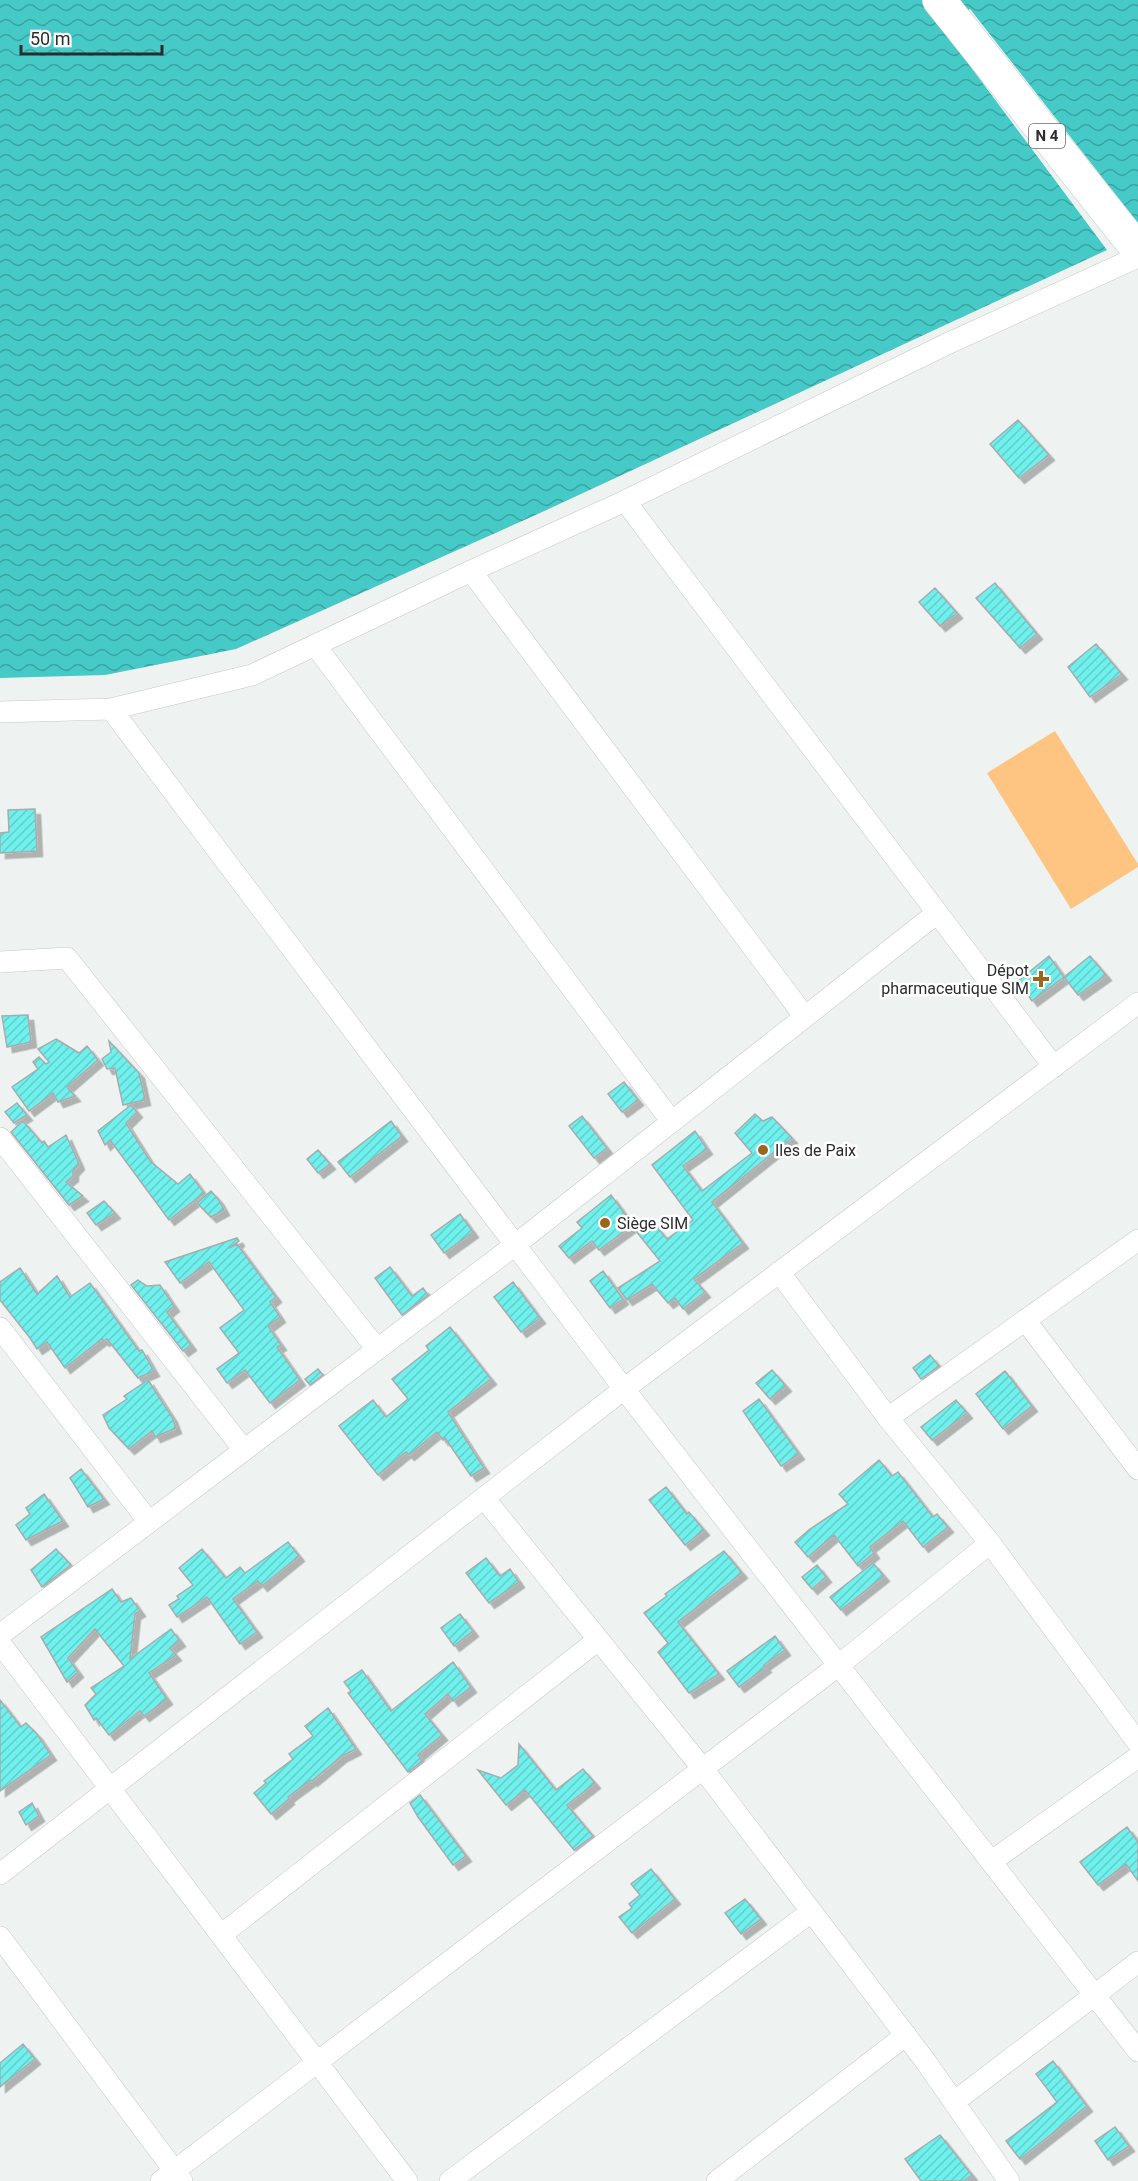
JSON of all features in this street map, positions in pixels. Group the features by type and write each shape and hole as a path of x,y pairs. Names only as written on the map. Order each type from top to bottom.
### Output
{"highway":[{"name":"N 4","path":"948,11 1138,250"}],"street":[{"path":"0,712 111,709 252,675 625,501 949,343 1138,257"},
{"path":"625,501 1054,1066"},
{"path":"471,571 805,1017"},
{"path":"315,645 672,1122"},
{"path":"111,709 624,1389 1138,2051"},
{"path":"0,1635 515,1245 938,913"},
{"path":"0,962 67,958 377,1350"},
{"path":"0,1874 624,1389 1138,1003"},
{"path":"0,1138 244,1450"},
{"path":"888,1418 1138,1240"},
{"path":"779,1272 888,1418 990,1543 1138,1743"},
{"path":"1025,1320 1138,1469"},
{"path":"0,1328 149,1522"},
{"path":"484,1498 703,1769 906,2035 954,2102 998,2177"},
{"path":"0,1937 172,2178 317,2062 839,1665 990,1543"},
{"path":"220,1935 598,1640"},
{"path":"0,1643 407,2181"},
{"path":"992,1861 1138,1757"},
{"path":"450,2181 811,1912"},
{"path":"954,2102 1138,1962"},
{"path":"717,2181 906,2035"}],"shaded area":[{"path":"1055,731 1138,864 1138,867 1071,909 987,773"}],"water":[{"path":"0,0 1138,0 1138,223 970,9 941,27 1107,250 540,513 236,649 105,675 0,678"}],"building":[{"path":"1018,420 1049,455 1019,478 990,444"},
{"path":"995,583 1037,634 1020,648 976,598"},
{"path":"935,588 957,613 940,626 919,602"},
{"path":"1096,644 1122,674 1090,697 1068,667"},
{"path":"35,809 37,851 0,853 0,833 9,832 8,810"},
{"name":"Dépot pharmaceutique SIM","path":"1049,956 1064,977 1032,1001 1018,981"},
{"path":"1090,956 1106,975 1078,995 1064,977"},
{"path":"28,1015 31,1042 7,1047 2,1016"},
{"path":"56,1039 79,1053 87,1046 98,1060 67,1087 75,1096 58,1102 53,1093 29,1111 12,1087 38,1069 33,1062 39,1057 46,1064 49,1062 38,1049"},
{"path":"109,1041 139,1073 145,1100 123,1105 115,1068 107,1069 102,1059 111,1052"},
{"path":"624,1082 638,1100 622,1112 608,1094"},
{"path":"17,1103 27,1115 14,1123 5,1112"},
{"path":"131,1105 137,1112 126,1123 150,1161 178,1184 190,1174 204,1193 169,1220 110,1140 105,1145 98,1131"},
{"path":"755,1114 763,1121 772,1117 792,1138 712,1202 743,1243 694,1279 705,1292 683,1309 675,1298 668,1303 652,1284 627,1300 618,1288 660,1261 636,1231 650,1219 667,1239 693,1220 652,1165 695,1131 707,1149 683,1166 702,1191 752,1153 735,1133"},
{"path":"582,1116 607,1148 594,1158 569,1126"},
{"path":"23,1121 48,1147 66,1135 79,1164 73,1171 73,1176 66,1182 83,1196 69,1205 11,1132"},
{"path":"391,1121 402,1136 350,1177 338,1162"},
{"path":"318,1150 330,1164 318,1173 307,1159"},
{"path":"211,1191 224,1210 211,1217 197,1203"},
{"name":"Siège SIM","path":"611,1195 633,1225 599,1250 592,1241 569,1258 559,1246 582,1228 577,1222"},
{"path":"104,1201 115,1213 96,1225 87,1213"},
{"path":"460,1214 473,1232 444,1253 431,1235"},
{"path":"237,1238 239,1241 229,1248 237,1244 276,1297 270,1302 280,1317 268,1326 281,1345 277,1347 300,1380 270,1403 245,1370 227,1383 217,1369 239,1353 220,1328 244,1310 209,1262 180,1283 165,1262"},
{"path":"390,1267 412,1296 423,1288 428,1295 402,1315 375,1278"},
{"path":"20,1268 37,1294 57,1276 70,1297 90,1283 139,1351 142,1350 154,1371 138,1378 107,1339 104,1341 102,1339 65,1368 47,1342 37,1349 0,1300 0,1282"},
{"path":"603,1271 623,1299 610,1308 590,1281"},
{"path":"138,1280 147,1286 160,1285 174,1306 167,1312 191,1345 183,1351 131,1285"},
{"path":"513,1282 540,1318 521,1332 494,1297"},
{"path":"450,1327 491,1379 448,1412 484,1468 471,1476 445,1438 443,1440 437,1432 409,1455 406,1452 378,1475 339,1426 373,1400 386,1417 408,1399 392,1379 429,1350 426,1346"},
{"path":"930,1355 939,1366 921,1379 913,1368"},
{"path":"318,1369 323,1375 310,1385 305,1379"},
{"path":"772,1370 786,1386 770,1399 756,1383"},
{"path":"1005,1371 1032,1406 1003,1429 976,1394"},
{"path":"148,1380 172,1417 176,1428 155,1437 152,1431 129,1449 109,1428 103,1415 127,1399 124,1396"},
{"path":"759,1399 799,1454 781,1466 743,1411"},
{"path":"956,1400 967,1413 932,1440 921,1427"},
{"path":"879,1460 892,1476 898,1472 933,1517 937,1514 948,1527 923,1547 903,1521 870,1547 874,1553 858,1566 834,1535 808,1557 795,1542 810,1529 848,1504 839,1494"},
{"path":"81,1469 104,1499 88,1507 70,1478"},
{"path":"666,1487 687,1514 689,1512 704,1530 685,1545 649,1500"},
{"path":"44,1494 63,1521 26,1540 16,1525 30,1514 26,1508"},
{"path":"288,1542 299,1556 262,1586 258,1581 233,1599 257,1632 240,1644 207,1597 177,1617 169,1605 193,1585 179,1568 202,1549 226,1578 240,1567 245,1573"},
{"path":"56,1549 71,1565 42,1587 31,1570"},
{"path":"724,1551 742,1573 678,1622 719,1674 689,1693 658,1652 668,1643 644,1613 667,1596 665,1594"},
{"path":"486,1558 500,1576 510,1569 519,1582 489,1603 466,1573"},
{"path":"873,1563 884,1576 841,1610 830,1597"},
{"path":"817,1565 826,1577 812,1589 802,1577"},
{"path":"112,1589 121,1602 131,1598 140,1611 135,1614 130,1659 171,1629 180,1641 170,1648 176,1655 149,1673 167,1699 144,1716 140,1711 109,1735 96,1718 94,1720 85,1705 96,1694 91,1688 124,1666 95,1629 68,1658 78,1672 67,1682 41,1637"},
{"path":"460,1614 473,1631 454,1646 441,1628"},
{"path":"775,1636 785,1650 739,1687 727,1671"},
{"path":"453,1662 471,1687 453,1701 448,1694 425,1714 442,1735 418,1755 422,1761 408,1772 348,1693 351,1691 344,1682 362,1670 391,1711"},
{"path":"0,1700 21,1727 26,1723 37,1734 51,1755 0,1791"},
{"path":"328,1708 356,1749 342,1756 288,1797 289,1799 271,1814 254,1793 266,1783 264,1781 293,1759 289,1754 313,1736 305,1726"},
{"path":"519,1744 556,1790 583,1769 595,1783 567,1805 593,1836 574,1850 525,1790 506,1805 478,1770 501,1778 518,1765"},
{"path":"420,1795 466,1856 453,1865 410,1803"},
{"path":"32,1803 39,1816 26,1825 19,1812"},
{"path":"1127,1827 1138,1842 1138,1881 1126,1864 1098,1885 1080,1862"},
{"path":"651,1869 675,1899 632,1933 619,1917 632,1908 629,1904 640,1895 631,1884"},
{"path":"745,1899 761,1919 741,1934 725,1913"},
{"path":"23,2044 35,2059 0,2087 0,2063"},
{"path":"1053,2061 1087,2106 1020,2159 1006,2141 1057,2102 1036,2074"},
{"path":"1115,2127 1129,2146 1108,2160 1095,2141"},
{"path":"940,2135 972,2175 964,2181 921,2181 905,2159"}],"place":[{"name":"Dépot pharmaceutique SIM","path":"1041,979"},
{"name":"Iles de Paix","path":"763,1150"},
{"name":"Siège SIM","path":"605,1223"}]}
